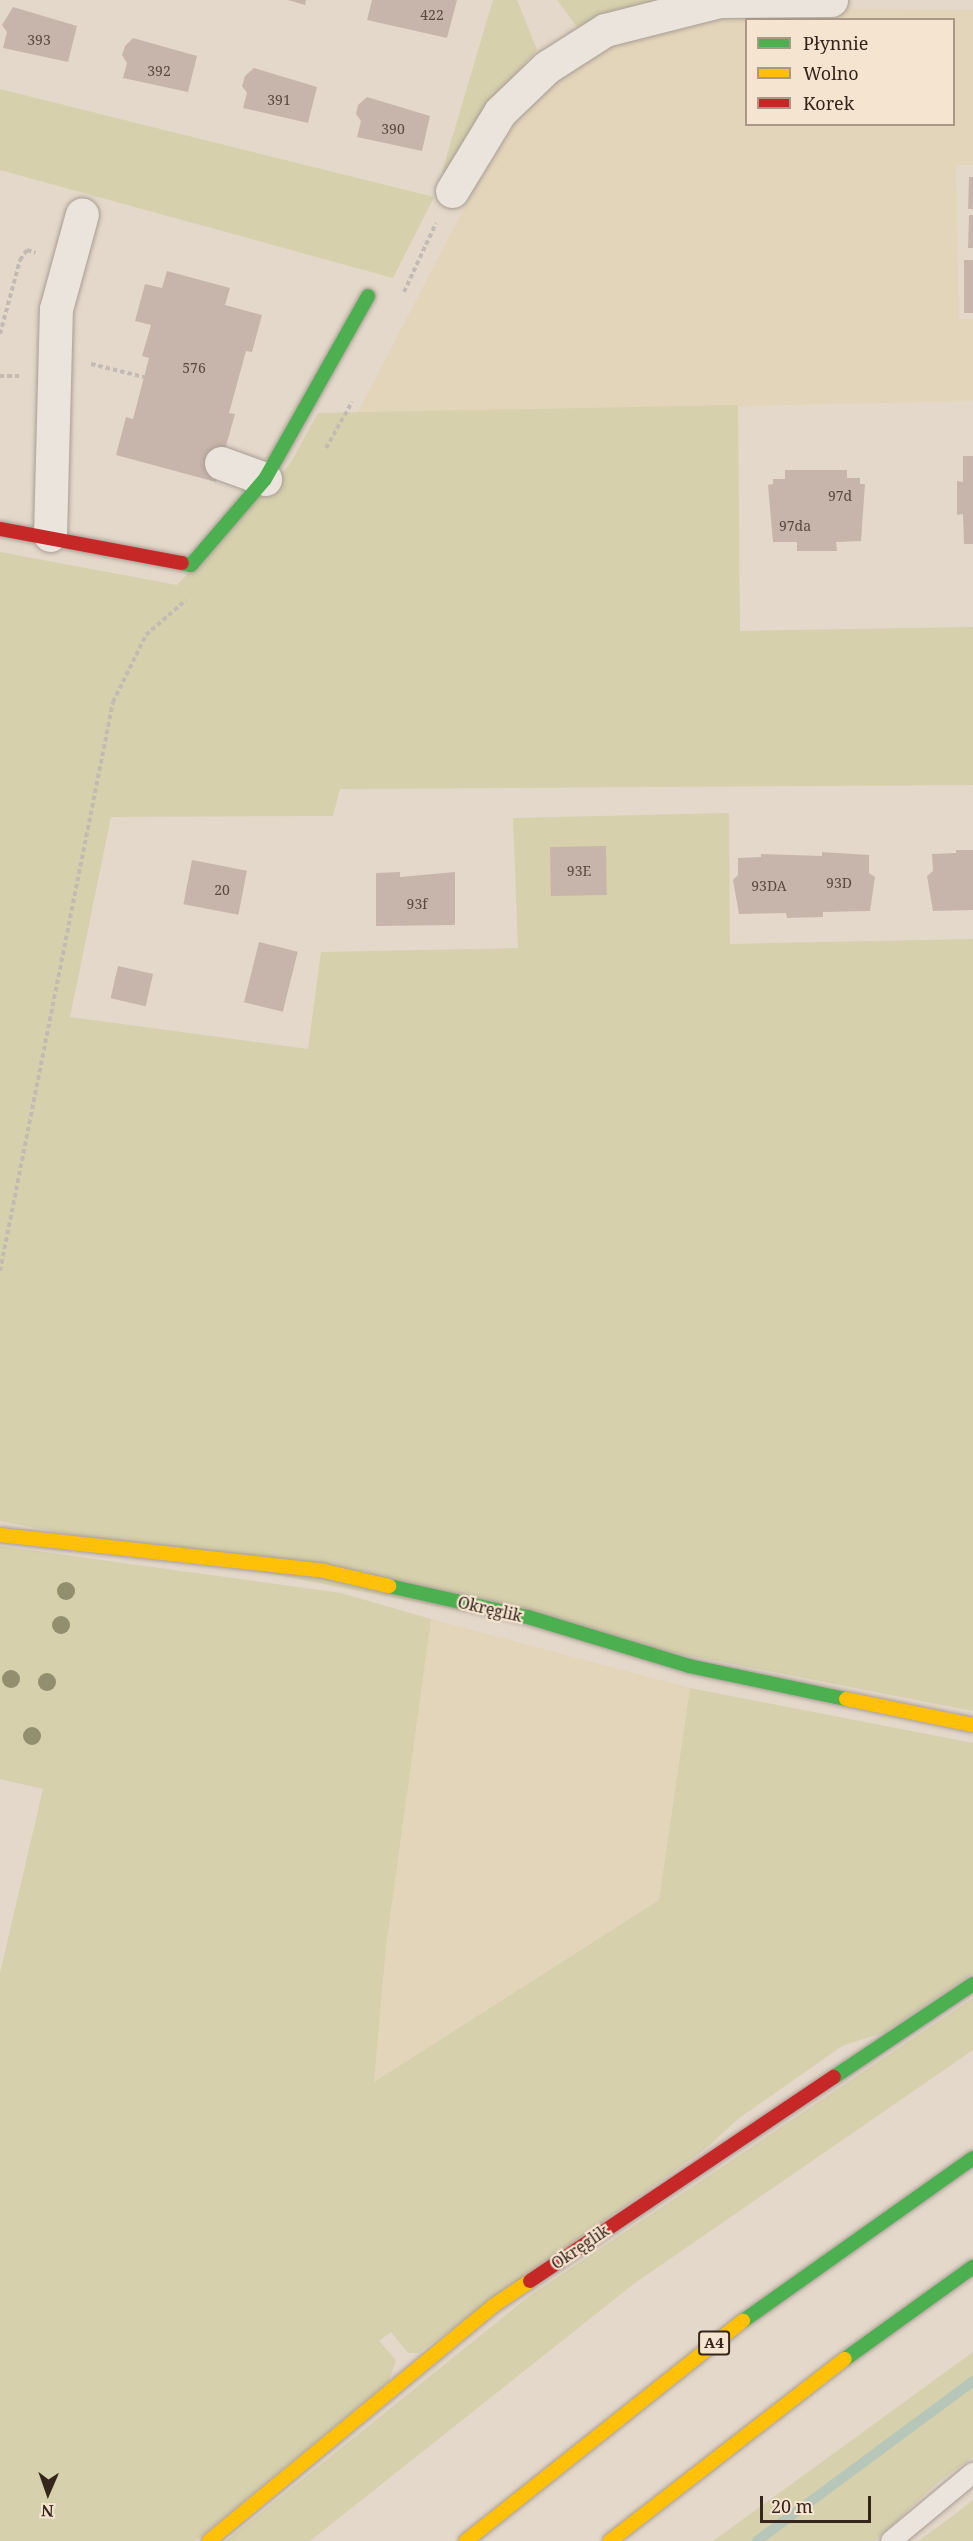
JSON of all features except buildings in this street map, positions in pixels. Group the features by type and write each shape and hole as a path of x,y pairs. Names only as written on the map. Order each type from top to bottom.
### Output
{"main road":[{"path":"0,529 50,535 191,565 265,479 368,297"},
{"name":"Okręglik","path":"0,1535 324,1570 528,1617 689,1666 973,1725"},
{"name":"Okręglik","path":"209,2541 493,2306 973,1984"},
{"name":"A4","path":"466,2541 728,2332 973,2158"},
{"path":"610,2541 785,2402 973,2267"}],"street":[{"path":"452,191 500,112 547,67 605,30 720,1 831,0"},
{"path":"50,535 56,309 82,214"},
{"path":"222,463 265,479"}],"lane":[{"path":"891,2541 973,2473"}],"path":[{"path":"402,296 452,191"},
{"path":"0,334 20,260 27,250 69,262"},
{"path":"55,357 144,377"},
{"path":"0,376 20,376"},
{"path":"325,450 353,400"},
{"path":"0,1270 113,702 146,635 189,598"}],"shaded area":[{"path":"493,0 517,0 537,50 497,95 448,172 442,172"},
{"path":"557,0 693,0 577,27"},
{"path":"853,9 973,10 973,165 956,165 959,319 973,319 973,401 357,414 471,194 531,99 596,49 705,15"},
{"path":"0,89 434,197 393,278 0,170"},
{"path":"738,405 740,631 973,627 973,785 340,789 333,816 111,817 70,1017 308,1049 321,952 518,948 513,818 729,813 730,944 973,939 973,1711 0,1521 0,552 177,585 290,464 318,413"},
{"path":"0,1546 341,1593 431,1619 386,1947 374,2082 659,1900 690,1688 973,1743 973,1973 885,2032 842,2046 738,2119 704,2150 418,2353 408,2353 391,2332 379,2341 396,2360 389,2381 195,2541 0,2541 0,1973 43,1789 0,1779"},
{"path":"431,1619 690,1688 659,1900 374,2082 386,1947"},
{"path":"973,1998 973,2050 635,2283 310,2541 226,2541 528,2297"},
{"path":"973,2352 973,2457 937,2483 875,2541 713,2541"},
{"path":"973,2500 973,2541 918,2541 954,2515"}],"waterway":[{"path":"757,2541 973,2381"}],"traffic: fast":[{"path":"182,563 191,565 265,479 368,296"},
{"path":"389,1586 528,1617 689,1666 846,1699"},
{"path":"834,2077 973,1984"},
{"path":"743,2321 973,2158"},
{"path":"845,2359 973,2267"}],"traffic: slow":[{"path":"0,1535 324,1571 389,1586"},
{"path":"846,1699 973,1725"},
{"path":"209,2541 493,2306 530,2281"},
{"path":"466,2541 743,2321"},
{"path":"610,2541 845,2359"}],"traffic: jam":[{"path":"0,529 182,563"},
{"path":"530,2281 834,2077"}]}
